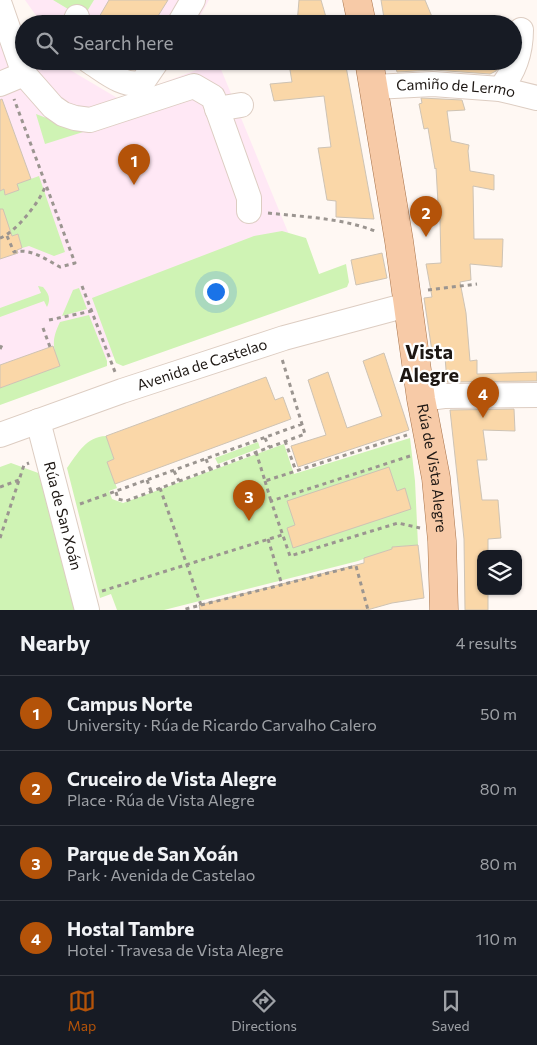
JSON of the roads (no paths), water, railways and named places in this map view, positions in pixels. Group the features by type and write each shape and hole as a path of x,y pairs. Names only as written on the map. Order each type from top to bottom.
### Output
{"main road":[{"path":"357,0 360,15"},
{"name":"Rúa de Vista Alegre","path":"371,74 399,241 416,298 421,399 436,478 442,540 444,610"}],"street":[{"path":"185,15 194,0"},
{"path":"0,5 12,83 63,114 90,120 194,86 213,97 250,198 249,211"},
{"path":"103,70 125,83 134,84 142,83 151,70"},
{"path":"500,89 508,80 513,70"},
{"name":"Camiño de Lermo","path":"371,74 434,84 500,89 537,98"},
{"path":"217,109 241,105"},
{"name":"Avenida de Castelao","path":"0,435 122,391 284,338 416,298"},
{"path":"421,399 444,396 537,395"},
{"name":"Rúa de San Xoán","path":"38,421 91,602"}],"place":[{"name":"Campus Norte","path":"134,185"},
{"name":"Cruceiro de Vista Alegre","path":"426,237"},
{"name":"Hostal Tambre","path":"483,418"},
{"name":"Parque de San Xoán","path":"249,521"}],"district":[{"name":"Vista Alegre","path":"429,364"}]}
